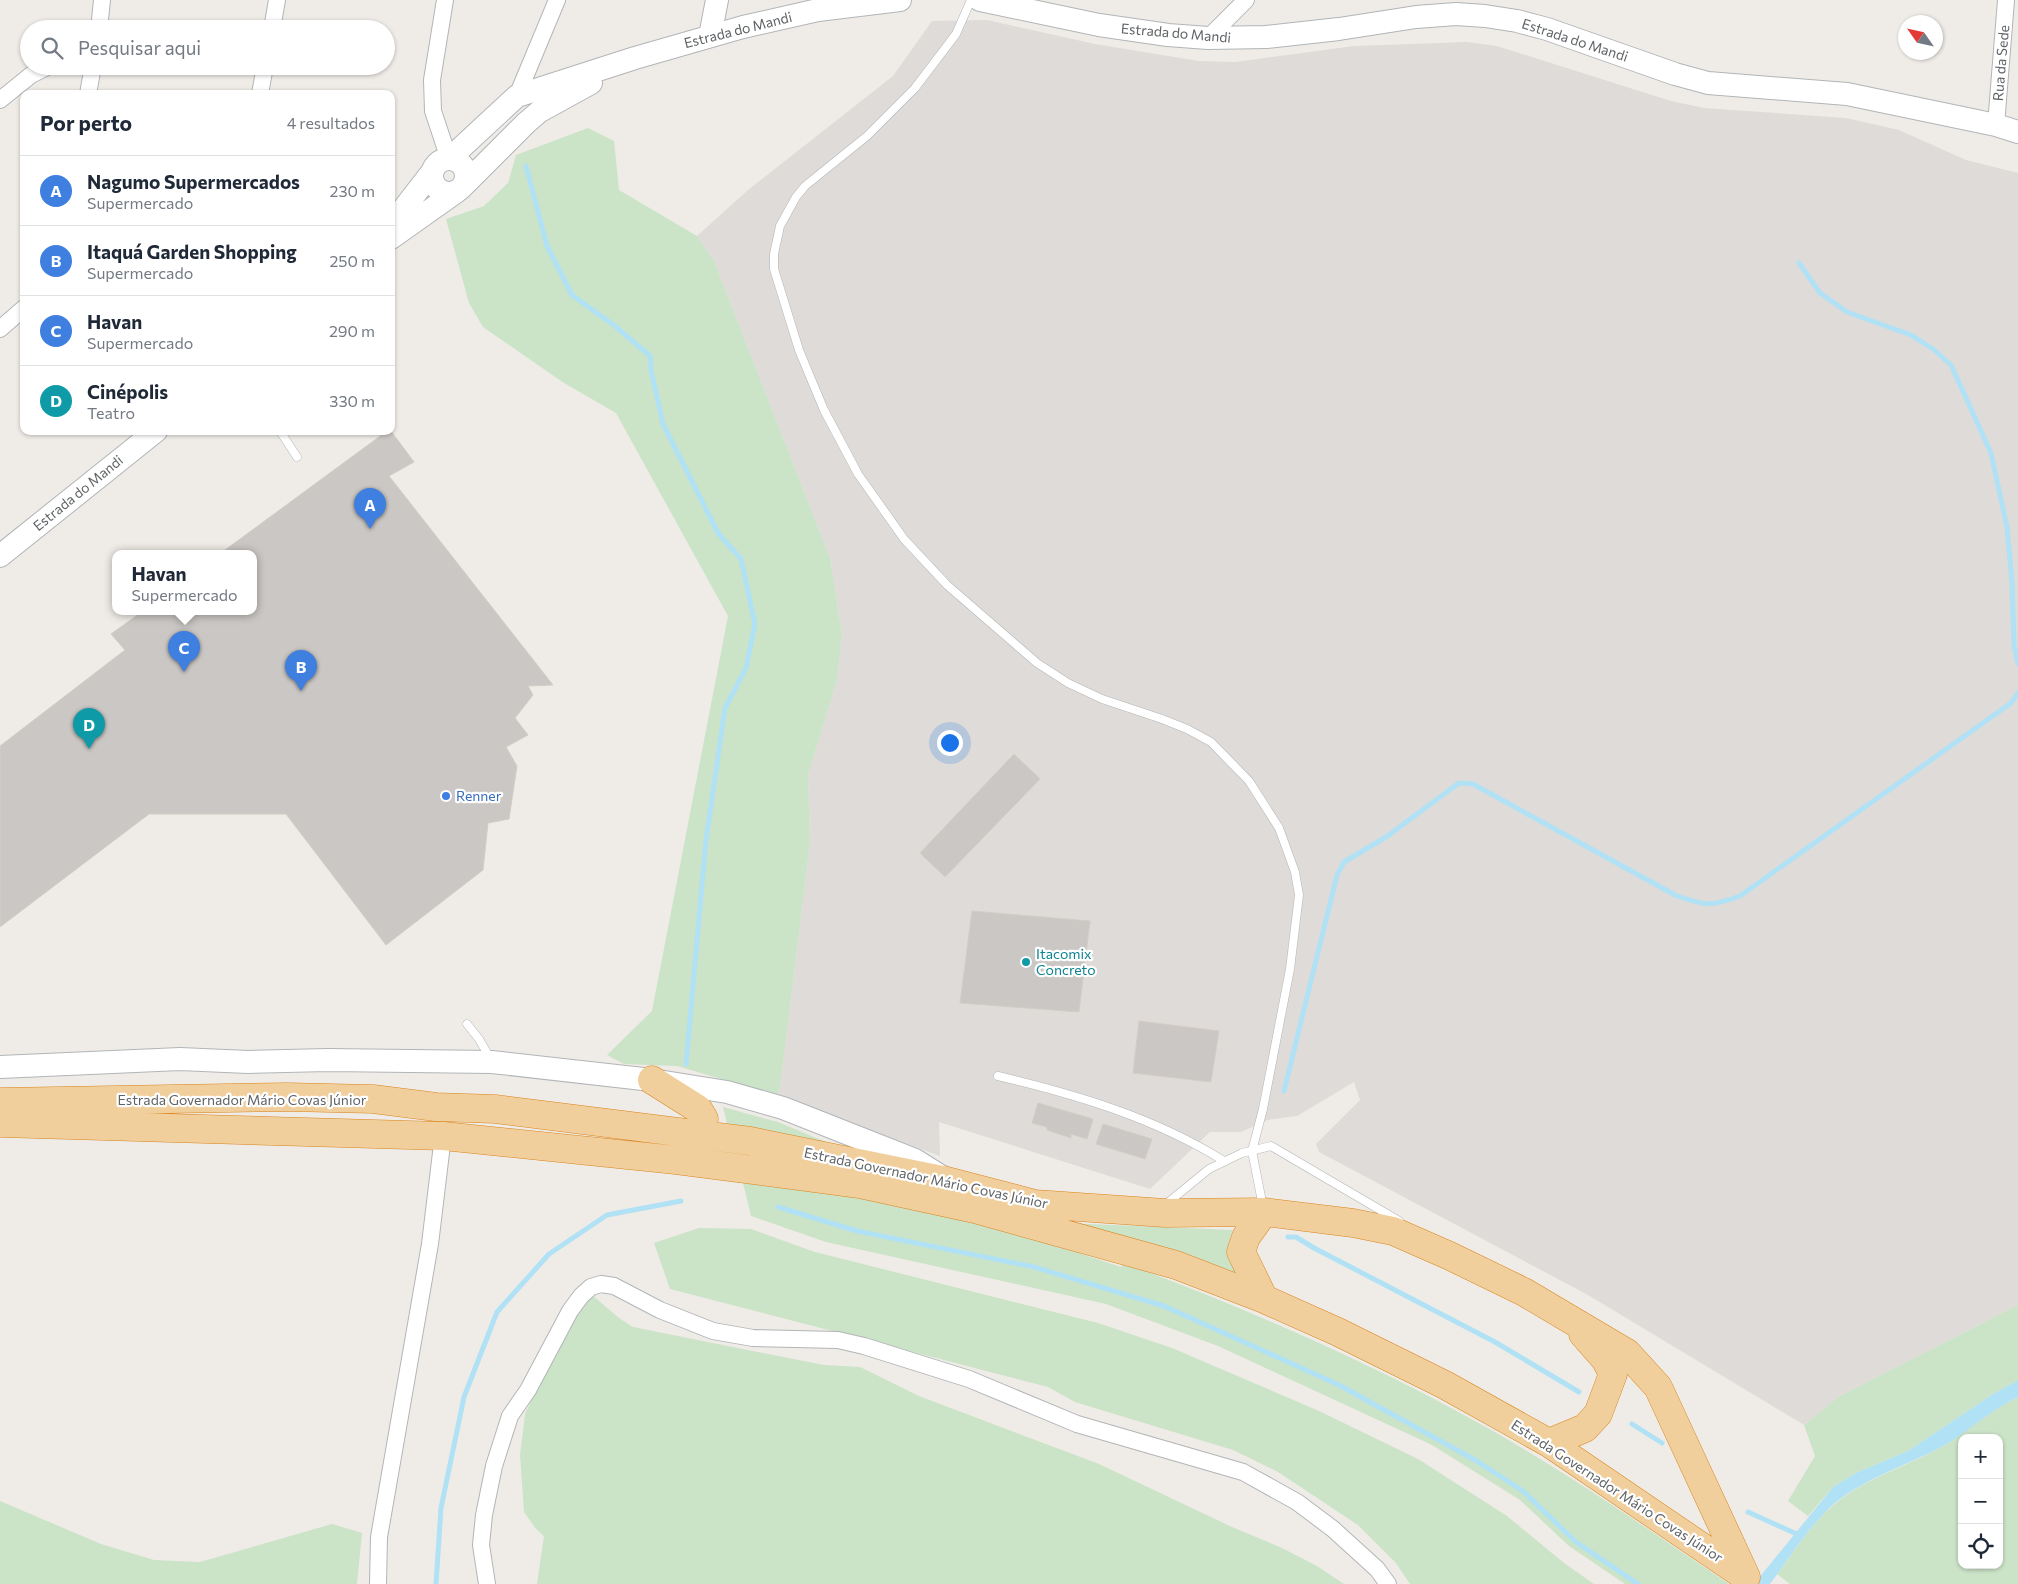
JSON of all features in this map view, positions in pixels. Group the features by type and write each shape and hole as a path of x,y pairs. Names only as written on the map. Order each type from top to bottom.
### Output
{"highway":[{"path":"650,1157 688,1148 700,1135 704,1119 698,1109 652,1080"},
{"name":"Estrada Governador Mário Covas Júnior","path":"0,1102 287,1097 373,1099 436,1107 496,1109 750,1141 947,1180 1035,1204 1154,1213 1264,1212 1353,1223 1393,1231 1524,1292 1627,1352 1658,1387 1751,1580"},
{"name":"Estrada Governador Mário Covas Júnior","path":"0,1123 443,1136 650,1157 860,1184 975,1209 1176,1266 1264,1299 1338,1332 1437,1381 1549,1443 1751,1580"},
{"path":"1264,1212 1246,1237 1241,1252 1264,1299"},
{"path":"1549,1443 1585,1428 1598,1414 1613,1374 1605,1358 1570,1320"}],"main road":[{"path":"710,36 716,0"},
{"name":"Estrada do Mandi","path":"449,159 517,96 710,36 818,10 866,2 900,0"},
{"name":"Estrada do Mandi","path":"980,0 1099,25 1168,35 1239,39 1339,29 1416,17 1456,14 1485,16 1517,21 1547,29 1675,74 1708,83 1847,94 1996,125 2018,132"},
{"name":"Estrada do Mandi","path":"395,235 460,189 510,138 540,112 635,58"},
{"path":"395,220 438,162 449,159 455,160 464,168 466,179 460,189 445,194 440,192 433,183 432,172"},
{"name":"Estrada do Mandi","path":"0,556 151,435"},
{"path":"0,1066 180,1059 248,1062 328,1060 492,1062 652,1080 727,1092 783,1108 914,1160 947,1180"}],"street":[{"path":"100,20 102,0"},
{"path":"274,20 277,0"},
{"path":"445,0 432,80 433,111 449,159"},
{"path":"517,96 558,0"},
{"path":"1208,38 1246,0"},
{"name":"Rua da Sede","path":"1996,125 2006,0"},
{"path":"0,100 32,75"},
{"path":"89,90 91,75"},
{"path":"261,90 263,75"},
{"path":"0,329 20,312"},
{"path":"378,1584 379,1537 430,1244 443,1136"},
{"path":"487,1584 481,1545 484,1515 494,1466 510,1416 528,1390 570,1311 581,1296 592,1287 602,1284 614,1286 660,1310 713,1331 753,1338 838,1340 864,1346 969,1379 1078,1424 1243,1472 1297,1502 1333,1529 1377,1569 1388,1584"}],"lane":[{"path":"971,0 956,34 915,88 867,136 805,186 796,197 780,226 774,254 774,269 799,350 824,410 858,474 904,539 947,585 1037,663 1068,683 1102,699 1162,718 1211,742 1249,781 1279,828 1294,872 1299,895 1290,970 1276,1049 1264,1108 1252,1151 1264,1212"},
{"path":"283,435 297,457"},
{"path":"468,1024 492,1062"},
{"path":"998,1076 1050,1088 1108,1106 1194,1142 1224,1161"},
{"path":"1154,1213 1209,1168 1252,1151 1271,1146 1406,1226"},
{"path":"1424,1235 1500,1280"}],"shaded area":[{"path":"987,20 1095,44 1199,61 1235,62 1354,46 1467,42 1497,46 1671,101 1704,108 1846,118 1899,130 1966,160 2018,173 2018,1305 1838,1397 1804,1425 1588,1295 1319,1152 1316,1144 1360,1100 1354,1082 1297,1116 1267,1120 1241,1132 1210,1132 1150,1189 939,1122 940,1156 776,1095 780,1088 810,843 808,775 837,680 842,634 830,558 714,261 697,236 748,190 893,76 932,21"}],"green space":[{"path":"588,128 614,141 619,190 697,236 714,261 830,558 842,634 837,680 808,775 810,843 780,1088 776,1095 677,1066 624,1064 607,1055 652,1011 728,616 616,413 564,383 483,327 469,303 446,219 484,206 508,183 516,155"},
{"path":"723,1107 778,1122 831,1144 728,1127"},
{"path":"743,1183 881,1200 1018,1233 1121,1267 1124,1263 1210,1296 1296,1332 1380,1372 1497,1433 1631,1517 1729,1584 1625,1584 1569,1546 1520,1500 1432,1445 1218,1346 1106,1304 826,1242 751,1216"},
{"path":"1066,1223 1232,1230 1231,1240 1236,1279"},
{"path":"699,1228 751,1229 815,1252 1098,1323 1172,1348 1319,1411 1418,1459 1507,1516 1564,1563 1594,1584 1410,1584 1396,1563 1358,1525 1278,1472 1233,1450 1075,1402 1048,1387 670,1289 654,1243"},
{"path":"592,1295 619,1318 633,1327 824,1365 860,1367 919,1396 1099,1464 1232,1527 1282,1548 1317,1566 1344,1584 537,1584 544,1536 536,1529 524,1512 520,1455 525,1414 570,1316"},
{"path":"2018,1305 2018,1380 1993,1394 1908,1451 1856,1473 1833,1487 1808,1516 1788,1501 1815,1456 1804,1425 1838,1397"},
{"path":"2018,1397 2018,1584 1790,1584 1777,1574 1804,1537 1835,1504 1861,1486 1945,1445 1958,1436 1958,1569 2003,1569 2003,1434 1961,1434"},
{"path":"0,1501 101,1544 154,1560 200,1562 332,1524 362,1533 357,1584 0,1584"}],"water":[{"path":"2018,1380 2018,1397 1962,1434 1958,1434 1958,1436 1945,1445 1860,1486 1834,1504 1808,1532 1770,1584 1754,1584 1833,1487 1856,1473 1908,1451 1993,1394"}],"building":[{"path":"382,435 394,435 414,462 389,476 553,685 528,686 533,695 515,718 528,735 506,747 517,766 509,819 488,823 483,870 386,945 286,814 149,814 0,927 0,746 125,650 111,634 137,615 257,615 257,550 225,550"},
{"path":"1014,754 1040,779 945,877 920,853"},
{"name":"Itacomix Concreto","path":"972,911 1090,921 1079,1012 960,1003"},
{"path":"1139,1021 1219,1031 1211,1082 1133,1073"},
{"path":"1038,1103 1093,1119 1087,1139 1071,1134 1071,1138 1047,1130 1047,1127 1032,1123"},
{"path":"1103,1124 1152,1139 1145,1159 1096,1144"}],"waterway":[{"path":"526,166 547,246 572,295 615,326 650,356 651,370 663,424 718,533 741,559 755,624 746,668 725,708 706,840 686,1064"},
{"path":"1799,263 1820,293 1847,312 1911,335 1933,349 1951,365 1991,453 2007,527 2012,582 2014,645 2018,664"},
{"path":"1284,1091 1337,875 1344,862 1386,837 1459,783 1473,784 1675,895 1701,903 1721,902 1740,896 2011,703 2018,693"},
{"path":"436,1584 441,1508 464,1397 497,1312 549,1254 607,1215 681,1201"},
{"path":"778,1207 857,1231 1034,1267 1164,1306 1339,1385 1475,1460 1523,1491 1576,1542 1638,1584"},
{"path":"1288,1237 1296,1237 1495,1342 1579,1392"},
{"path":"1632,1424 1662,1443"},
{"path":"1748,1512 1799,1535"}],"place":[{"name":"Nagumo Supermercados","path":"370,529"},
{"name":"Havan","path":"184,672"},
{"name":"Itaquá Garden Shopping","path":"301,691"},
{"name":"Cinépolis","path":"89,749"},
{"name":"Renner","path":"446,796"},
{"name":"Itacomix Concreto","path":"1026,962"}]}
